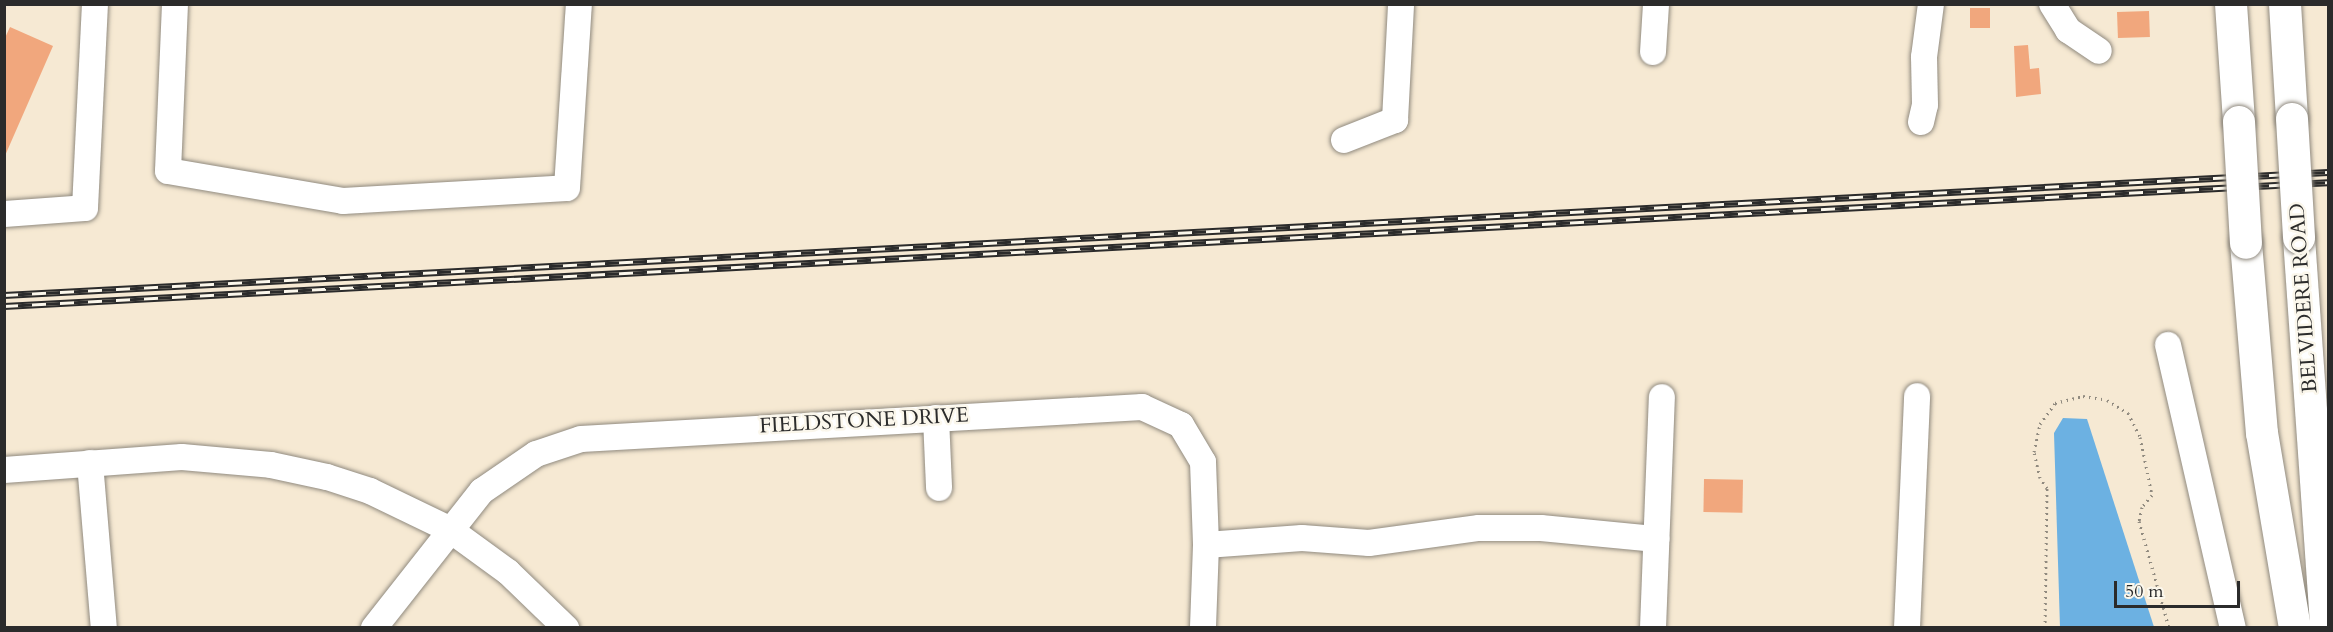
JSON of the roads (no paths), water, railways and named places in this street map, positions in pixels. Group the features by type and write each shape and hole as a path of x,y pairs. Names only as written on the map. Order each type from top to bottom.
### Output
{"main road":[{"path":"2231,4 2246,243 2262,433 2295,627"},
{"name":"BELVIDERE ROAD","path":"2285,4 2326,627"}],"street":[{"path":"4,214 85,207 95,4"},
{"path":"175,4 168,171 343,201 567,188 579,4"},
{"path":"1344,140 1395,120 1401,4"},
{"path":"1653,52 1656,4"},
{"path":"1921,122 1925,105 1924,57 1931,4"},
{"path":"2052,4 2068,30 2098,51"},
{"path":"2168,345 2234,627"},
{"path":"1907,627 1917,396"},
{"path":"1653,627 1662,397"},
{"name":"FIELDSTONE DRIVE","path":"374,627 449,530 500,476 536,454 581,439 1142,407 1181,425 1203,462 1206,545 1203,627"},
{"path":"936,418 939,488"},
{"path":"4,470 182,457 271,465 370,491 449,530 508,572 566,627"},
{"path":"90,463 104,627"},
{"path":"1206,545 1302,538 1369,543 1479,528 1541,528 1656,539"}],"water":[{"path":"2063,418 2087,419 2154,627 2060,627 2054,433"}],"railway":[{"path":"4,295 2328,172"},
{"path":"4,306 2328,182"}]}
